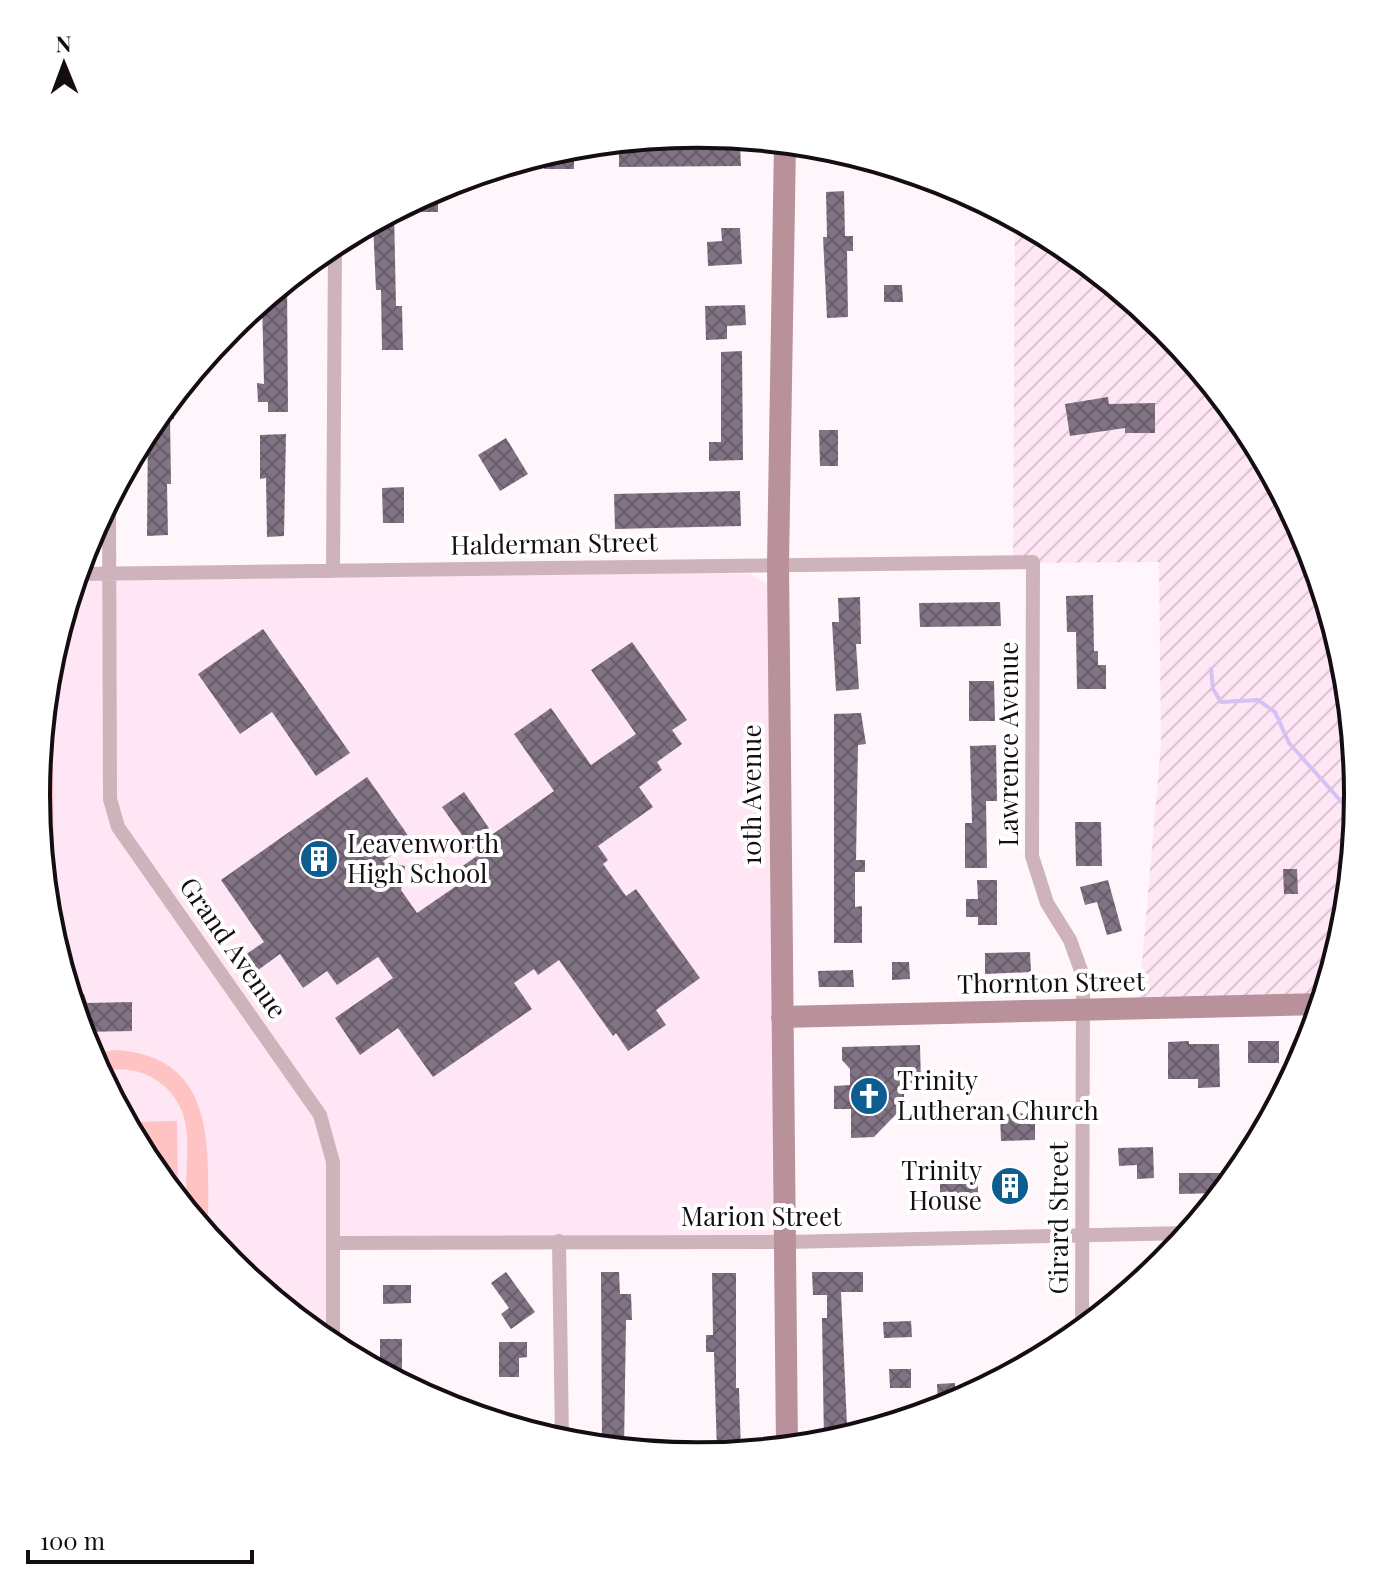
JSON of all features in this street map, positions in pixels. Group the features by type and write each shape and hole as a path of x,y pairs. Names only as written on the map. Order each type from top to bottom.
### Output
{"street":[{"name":"10th Avenue","path":"785,155 778,564 787,1435"},
{"path":"333,571 335,259"},
{"name":"Grand Avenue","path":"109,527 110,799 118,827 320,1115 333,1162 333,1330"},
{"name":"Halderman Street","path":"89,574 1033,562"},
{"name":"Lawrence Avenue","path":"1033,562 1032,856 1047,903 1070,940 1083,976 1084,1010"},
{"name":"Thornton Street","path":"782,1017 1310,1004"},
{"name":"Girard Street","path":"1082,1314 1084,1010"},
{"name":"Marion Street","path":"334,1243 787,1242 1172,1233"},
{"path":"559,1241 562,1428"}],"shaded area":[{"path":"1015,232 1091,282 1124,309 1183,368 1235,436 1295,547 1310,587 1332,669 1343,753 1343,837 1338,879 1332,921 1310,1004 1138,1009 1161,744 1159,562 1013,563"},
{"path":"548,568 751,574 772,587 787,1242 334,1243 330,1327 270,1281 211,1222 159,1154 99,1043 72,962 62,921 51,837 51,753 62,669 89,574"},
{"path":"53,738 54,862 50,795"},
{"path":"116,1050 151,1057 175,1071 192,1091 202,1116 207,1145 208,1218 187,1193 186,1129 176,1100 157,1080 141,1073 112,1070 103,1052"},
{"path":"177,1121 178,1180 159,1154 139,1122"}],"building":[{"path":"655,149 740,149 741,166 619,167 619,153"},
{"path":"574,160 574,169 544,169 544,167"},
{"path":"844,191 845,236 853,236 853,251 847,251 848,317 827,318 823,237 827,237 826,192"},
{"path":"438,202 438,212 420,211"},
{"path":"394,224 396,306 402,306 403,350 382,350 381,290 376,290 374,235"},
{"path":"721,228 740,228 742,264 708,266 707,242 722,241"},
{"path":"884,285 902,285 903,302 884,302"},
{"path":"287,295 288,412 268,412 268,402 258,402 257,383 264,384 262,316"},
{"path":"745,305 746,325 727,326 727,339 706,340 705,306"},
{"path":"742,351 743,460 709,461 709,442 721,442 721,352"},
{"path":"1108,397 1109,404 1155,403 1155,433 1125,433 1125,428 1070,436 1065,404"},
{"path":"170,421 168,535 147,536 148,454"},
{"path":"819,430 838,430 838,466 820,466"},
{"path":"286,434 284,536 267,537 266,478 260,479 260,435"},
{"path":"506,438 528,474 500,491 478,455"},
{"path":"404,487 404,523 383,523 382,488"},
{"path":"740,491 741,526 615,529 614,494"},
{"path":"1093,595 1094,651 1098,651 1098,665 1106,665 1106,689 1077,689 1076,632 1067,632 1066,596"},
{"path":"860,597 861,644 856,644 859,689 836,691 832,622 839,622 838,598"},
{"path":"1000,602 1001,626 920,627 919,603"},
{"path":"263,629 350,753 316,776 272,712 240,734 198,674"},
{"name":"Leavenworth High School","path":"632,642 687,720 672,730 682,744 657,762 662,770 639,787 653,807 598,846 608,860 603,864 626,896 636,889 700,978 656,1010 666,1025 628,1051 616,1033 613,1036 559,960 538,975 534,969 514,983 532,1009 433,1077 398,1028 360,1055 335,1018 393,978 378,957 337,985 327,971 303,988 280,954 254,973 242,957 264,942 221,880 367,777 412,841 382,862 405,866 401,890 417,913 465,880 457,870 477,856 442,807 464,792 493,834 554,791 514,734 551,708 591,765 636,734 591,670"},
{"path":"969,681 994,681 995,721 969,721"},
{"path":"861,713 866,744 858,745 856,860 865,860 865,872 855,872 855,907 862,906 862,943 834,943 834,714"},
{"path":"996,745 997,801 986,801 987,868 965,868 965,823 972,823 970,746"},
{"path":"1075,822 1101,822 1102,866 1076,866"},
{"path":"1283,869 1297,869 1298,894 1284,894"},
{"path":"977,880 997,880 997,925 978,925 978,917 966,917 966,899 978,899"},
{"path":"1108,880 1122,931 1107,935 1097,902 1085,905 1080,887"},
{"path":"1030,952 1031,972 985,974 985,953"},
{"path":"892,962 909,962 910,979 892,980"},
{"path":"853,970 854,987 819,987 818,971"},
{"path":"81,994 87,1003 132,1002 132,1031 95,1032"},
{"path":"1189,1041 1189,1044 1219,1044 1220,1087 1198,1088 1198,1079 1168,1079 1168,1042"},
{"path":"1248,1041 1279,1041 1279,1063 1248,1063"},
{"name":"Trinity Lutheran Church","path":"920,1045 921,1083 904,1083 904,1106 874,1137 851,1138 851,1109 834,1109 834,1086 850,1085 850,1069 842,1060 842,1047"},
{"path":"1035,1113 1035,1140 1001,1141 1000,1114"},
{"path":"1153,1147 1154,1178 1137,1179 1137,1165 1119,1166 1118,1148"},
{"path":"1179,1173 1221,1173 1206,1193 1179,1194"},
{"name":"Trinity House","path":"1000,1174 1020,1174 1020,1199 1016,1199 1016,1203 1000,1199"},
{"path":"940,1184 978,1184 978,1205 940,1206"},
{"path":"506,1272 535,1312 511,1329 501,1314 509,1308 491,1283"},
{"path":"601,1272 619,1272 620,1294 631,1294 632,1320 626,1320 624,1437 602,1434"},
{"path":"812,1272 863,1272 863,1292 841,1292 847,1424 824,1430 822,1318 827,1318 827,1295 813,1295"},
{"path":"712,1273 736,1273 736,1388 739,1388 741,1441 717,1442 714,1352 706,1352 706,1335 713,1335"},
{"path":"383,1285 411,1285 411,1303 383,1304"},
{"path":"911,1321 912,1337 884,1338 883,1322"},
{"path":"380,1339 402,1339 402,1370 380,1359"},
{"path":"499,1342 527,1342 527,1357 519,1358 519,1377 499,1377"},
{"path":"889,1369 911,1369 911,1388 890,1388"},
{"path":"955,1383 955,1388 938,1396 937,1384"}],"waterway":[{"path":"1211,669 1213,689 1221,702 1258,700 1275,712 1289,743 1344,804"}],"place":[{"name":"Leavenworth High School","path":"319,859"},
{"name":"Trinity Lutheran Church","path":"869,1096"},
{"name":"Trinity House","path":"1010,1186"}]}
